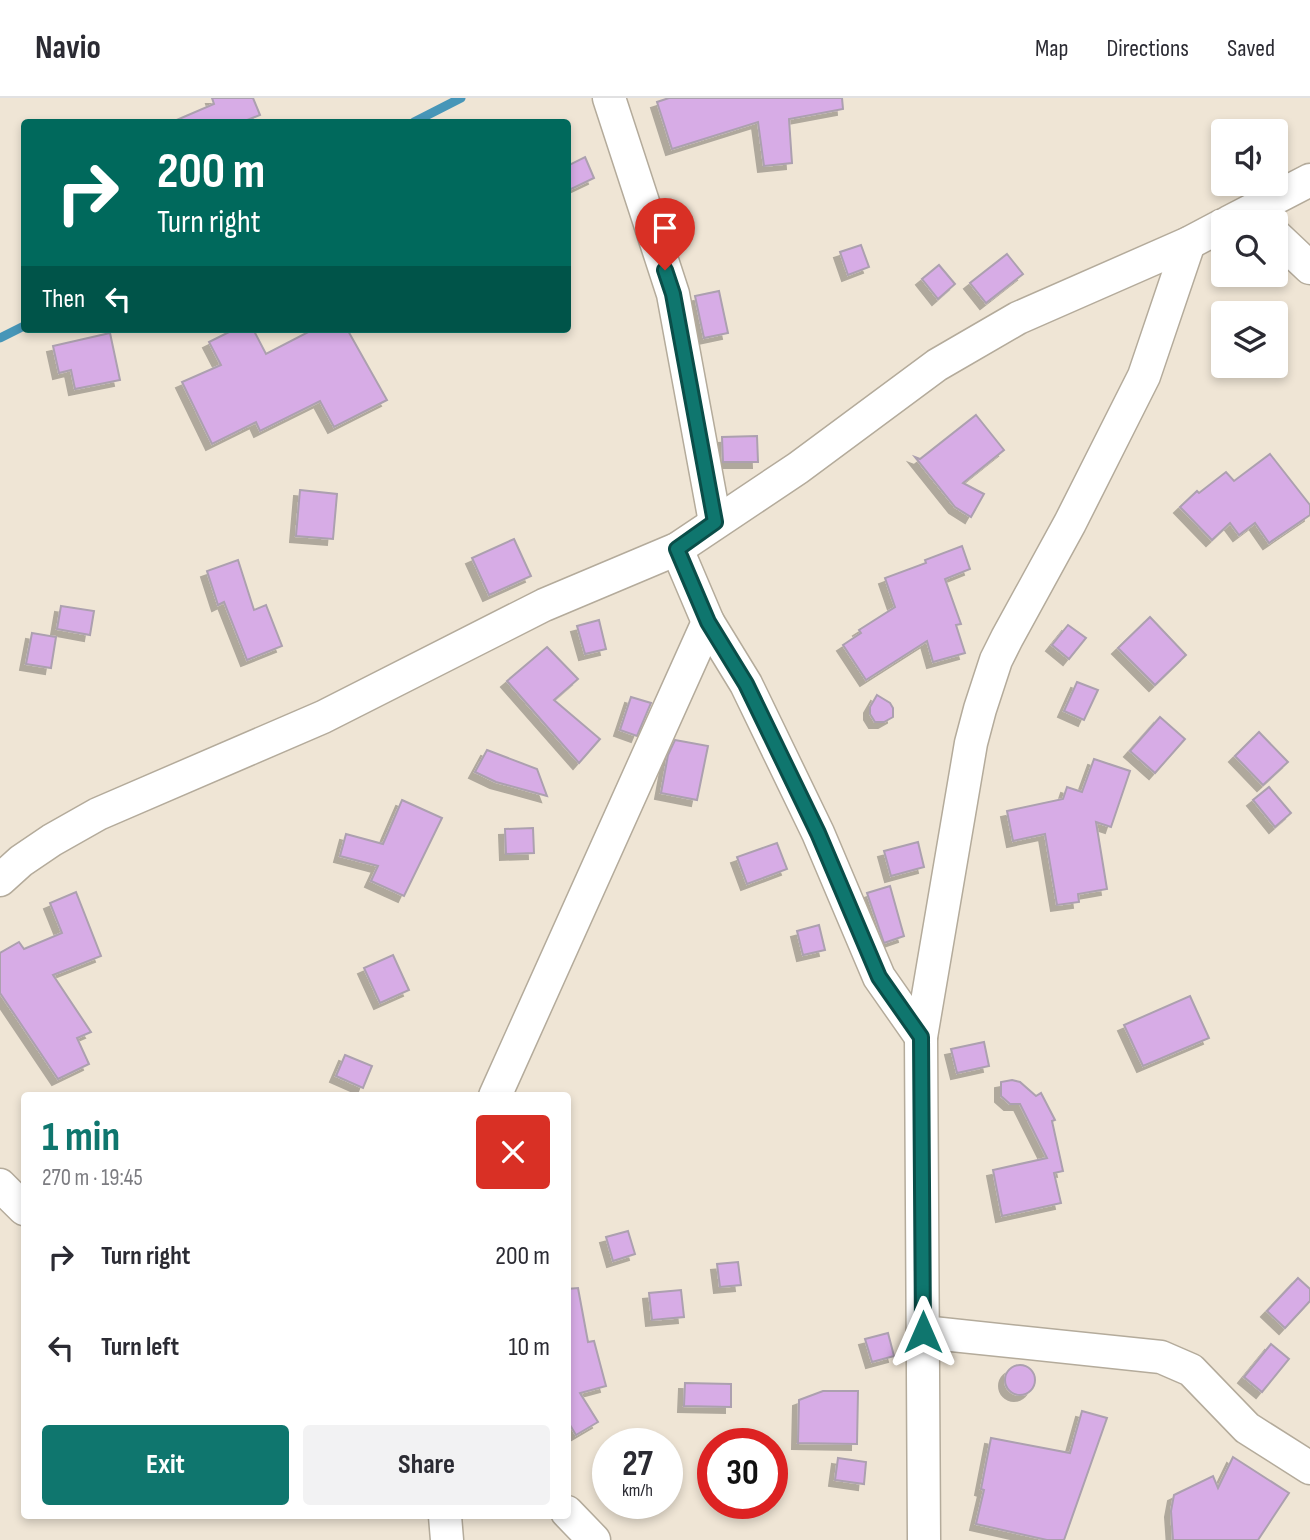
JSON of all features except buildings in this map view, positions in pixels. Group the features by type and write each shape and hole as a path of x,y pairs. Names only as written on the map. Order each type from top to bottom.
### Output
{"street":[{"path":"610,98 673,294 715,522"},
{"path":"1258,210 1310,180"},
{"path":"0,880 21,861 52,840 99,814 323,717 544,605 677,549 798,468 949,358 1018,318 1211,233"},
{"path":"924,1540 921,1037 957,820 980,709 996,660 1070,523 1144,376 1189,243"},
{"path":"1288,247 1310,268"},
{"path":"677,549 708,622 746,684 818,833 879,977 921,1037"},
{"path":"497,1092 708,622"},
{"path":"0,1185 21,1206"},
{"path":"923,1332 1144,1353 1161,1357 1191,1370 1247,1428 1310,1468"},
{"path":"571,1516 594,1540"},
{"path":"445,1519 447,1540"}],"waterway":[{"path":"420,119 461,98"},
{"path":"0,338 21,328"}],"route":[{"path":"665,270 673,294 715,522 677,549 708,622 746,684 818,833 879,977 921,1037 923,1332"}]}
